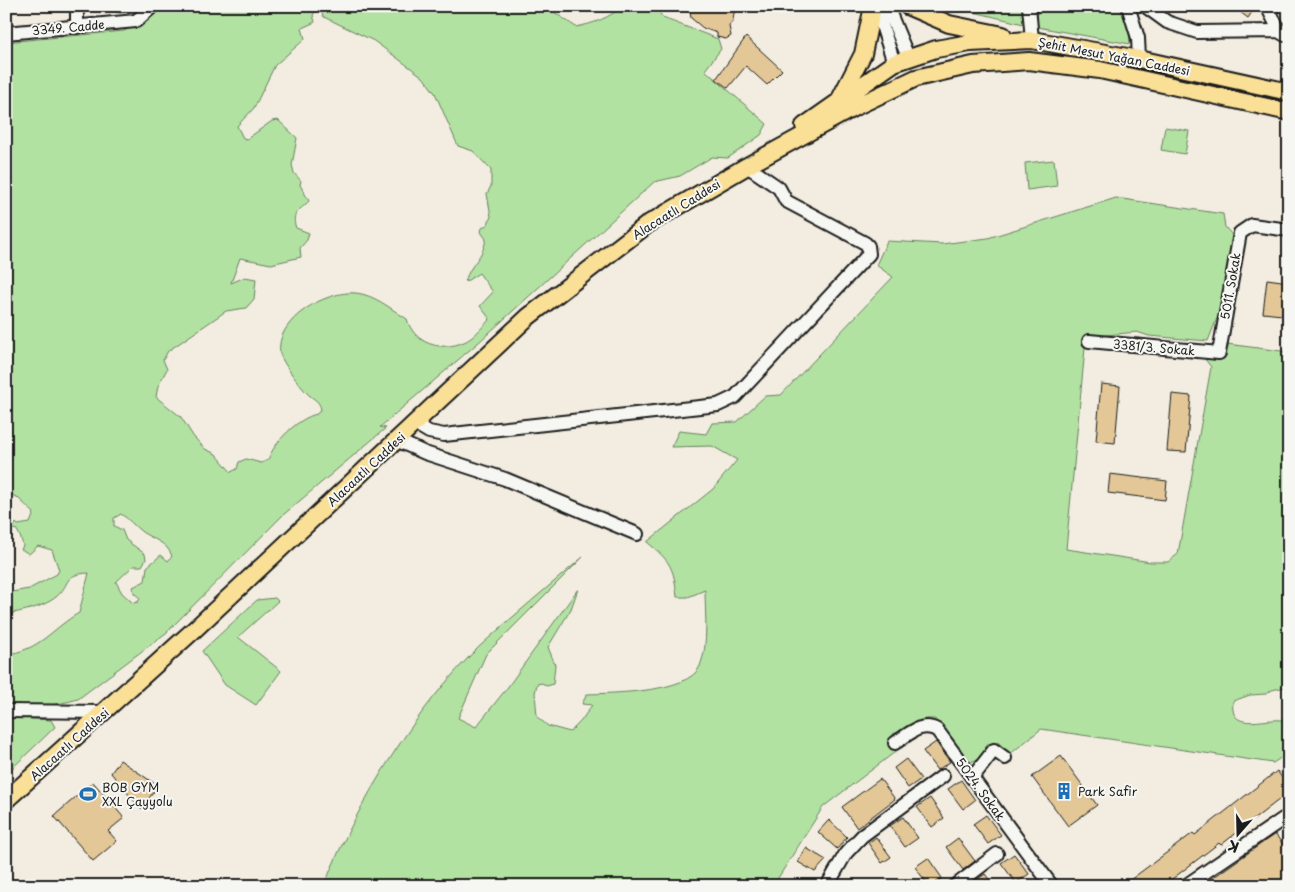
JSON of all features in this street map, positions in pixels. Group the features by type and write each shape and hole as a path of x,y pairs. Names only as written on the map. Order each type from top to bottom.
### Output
{"main road":[{"path":"838,102 855,74 863,54 873,6"},
{"path":"907,6 936,20 963,28 1032,40"},
{"name":"Şehit Mesut Yağan Caddesi","path":"901,60 970,43 1032,40 1140,59 1289,92"},
{"path":"901,60 908,81"},
{"name":"Alacaatlı Caddesi","path":"747,166 901,60"},
{"name":"Şehit Mesut Yağan Caddesi","path":"908,81 973,65 1044,62 1100,70 1289,112"},
{"name":"Alacaatlı Caddesi","path":"6,800 104,712 528,317 584,272 648,224 747,166 908,81"}],"street":[{"path":"77,6 77,27"},
{"name":"3349. Cadde","path":"6,33 136,22 153,6"},
{"path":"879,6 879,16 901,60"},
{"path":"887,6 901,60"},
{"path":"1029,6 1032,40"},
{"path":"1128,6 1138,38 1140,59"},
{"path":"1145,6 1167,22 1196,32 1286,34"},
{"path":"1267,6 1286,34"},
{"path":"414,423 429,432 444,435 718,405 735,397 870,254 865,243 786,201 779,188 747,166"},
{"name":"5011. Sokak","path":"1219,353 1239,237 1243,229 1252,225 1289,230"},
{"name":"3381/3. Sokak","path":"1089,340 1219,353"},
{"path":"396,440 425,453 505,479 637,534"},
{"path":"6,710 104,712"},
{"name":"5024. Sokak","path":"894,743 919,728 932,728 943,737 1052,886"},
{"path":"972,778 994,750 1004,758"},
{"path":"827,886 846,853 862,836 944,776"},
{"path":"1185,886 1287,820"},
{"path":"955,886 997,854"}],"green space":[{"path":"93,6 143,6 120,13"},
{"path":"160,6 551,6 551,10 576,27 600,20 622,6 655,6 663,18 718,39 721,49 705,70 767,124 761,135 728,158 712,157 680,176 654,182 479,342 380,427 386,428 283,515 166,633 78,699 43,706 6,704 6,654 18,652 37,644 79,613 89,573 75,575 68,581 61,593 45,604 6,614 6,593 29,589 57,574 59,570 52,550 38,546 29,554 21,549 23,546 22,541 16,529 12,530 16,523 18,525 30,523 34,513 17,497 6,493 6,42 124,31 142,23","holes":["318,7 324,17 374,41 423,77 435,93 458,146 473,151 491,170 491,186 487,194 491,216 488,224 482,228 481,232 486,239 482,251 465,282 479,273 493,292 480,306 490,319 468,340 455,345 438,346 422,340 416,335 407,319 370,296 344,293 317,302 304,310 285,330 280,341 280,354 297,382 318,402 321,409 317,414 302,420 288,432 281,439 268,460 261,463 246,459 239,462 237,469 231,472 216,454 205,449 193,436 181,417 156,397 158,386 167,369 163,360 168,351 226,311 246,308 254,299 256,279 245,277 231,283 240,258 271,264 301,257 300,248 307,240 309,233 296,228 294,218 297,212 309,201 300,185 301,181 294,173 292,165 297,138 278,120 272,121 247,139 243,138 237,126 254,108 275,65 305,39 302,28 315,22 313,15","121,514 142,532 167,547 172,556 168,561 161,555 147,567 145,581 133,587 134,593 140,598 138,602 133,603 122,593 116,582 133,566 142,566 146,559 145,554 126,540 122,530 114,526 114,518"]},
{"path":"949,6 1121,6 1129,30 1130,44 1032,26"},
{"path":"1165,127 1189,131 1185,154 1161,150"},
{"path":"1054,160 1057,186 1027,190 1025,163"},
{"path":"1116,198 1223,214 1225,227 1233,236 1221,308 1208,341 1149,336 1137,332 1086,337 1082,342 1085,348 1066,549 1151,562 1168,562 1178,554 1211,367 1204,358 1224,359 1227,344 1289,352 1289,686 1272,690 1266,694 1250,695 1233,701 1233,712 1237,718 1244,721 1282,720 1289,722 1289,759 1285,755 1273,763 1041,729 1009,755 998,742 987,744 982,758 967,763 935,719 925,719 901,734 894,733 890,739 899,749 823,807 773,886 324,886 337,855 371,790 411,727 434,697 480,646 583,557 486,654 458,718 476,727 507,688 578,589 571,609 548,647 555,665 553,684 547,686 542,683 537,684 535,693 537,717 548,726 570,732 581,721 592,705 582,704 587,694 649,690 681,682 693,675 700,666 705,648 705,590 688,597 677,597 670,565 647,542 713,489 737,460 712,446 671,447 679,431 706,434 712,423 737,422 765,396 781,395 893,277 876,265 887,241 942,244 988,238"},
{"path":"275,598 278,601 238,637 281,671 256,705 225,685 202,651 257,600"},
{"path":"6,717 51,720 55,727 6,774"}],"building":[{"path":"689,6 735,6 733,20 729,26 731,36 726,39 717,37 717,33 703,28 691,18"},
{"path":"1232,6 1256,6 1248,18"},
{"path":"746,37 782,70 767,85 746,66 728,88 716,79"},
{"path":"1267,279 1289,282 1289,308 1283,308 1282,315 1263,313"},
{"path":"1101,384 1120,386 1115,443 1096,441"},
{"path":"1172,394 1191,396 1186,452 1167,451"},
{"path":"1110,474 1167,481 1165,500 1108,493"},
{"path":"936,742 950,762 937,770 923,751"},
{"name":"Park Safir","path":"1061,756 1097,805 1068,826 1032,777"},
{"path":"906,759 921,779 908,788 894,768"},
{"path":"120,760 158,786 141,809 111,773"},
{"path":"1277,771 1289,787 1289,792 1221,845 1219,843 1163,886 1122,886 1193,833 1195,835"},
{"path":"880,779 895,799 857,828 842,807"},
{"path":"961,780 975,800 963,809 948,789"},
{"path":"93,782 124,818 108,831 117,841 93,861 54,816"},
{"path":"930,798 944,818 932,827 917,807"},
{"path":"986,815 1001,835 988,844 973,824"},
{"path":"903,817 918,838 905,847 890,826"},
{"path":"829,820 847,837 837,849 818,832"},
{"path":"1275,834 1289,852 1289,886 1201,886"},
{"path":"876,837 891,857 882,863 868,843"},
{"path":"958,838 975,861 963,870 946,847"},
{"path":"806,848 826,860 815,872 798,862"},
{"path":"1014,854 1029,874 1016,883 1001,863"},
{"path":"928,858 942,878 931,886 929,886 915,867"},
{"path":"985,874 994,886 974,886 972,883"}],"place":[{"name":"Park Safir","path":"1064,791"},
{"name":"BOB GYM XXL Çayyolu","path":"88,794"}]}
